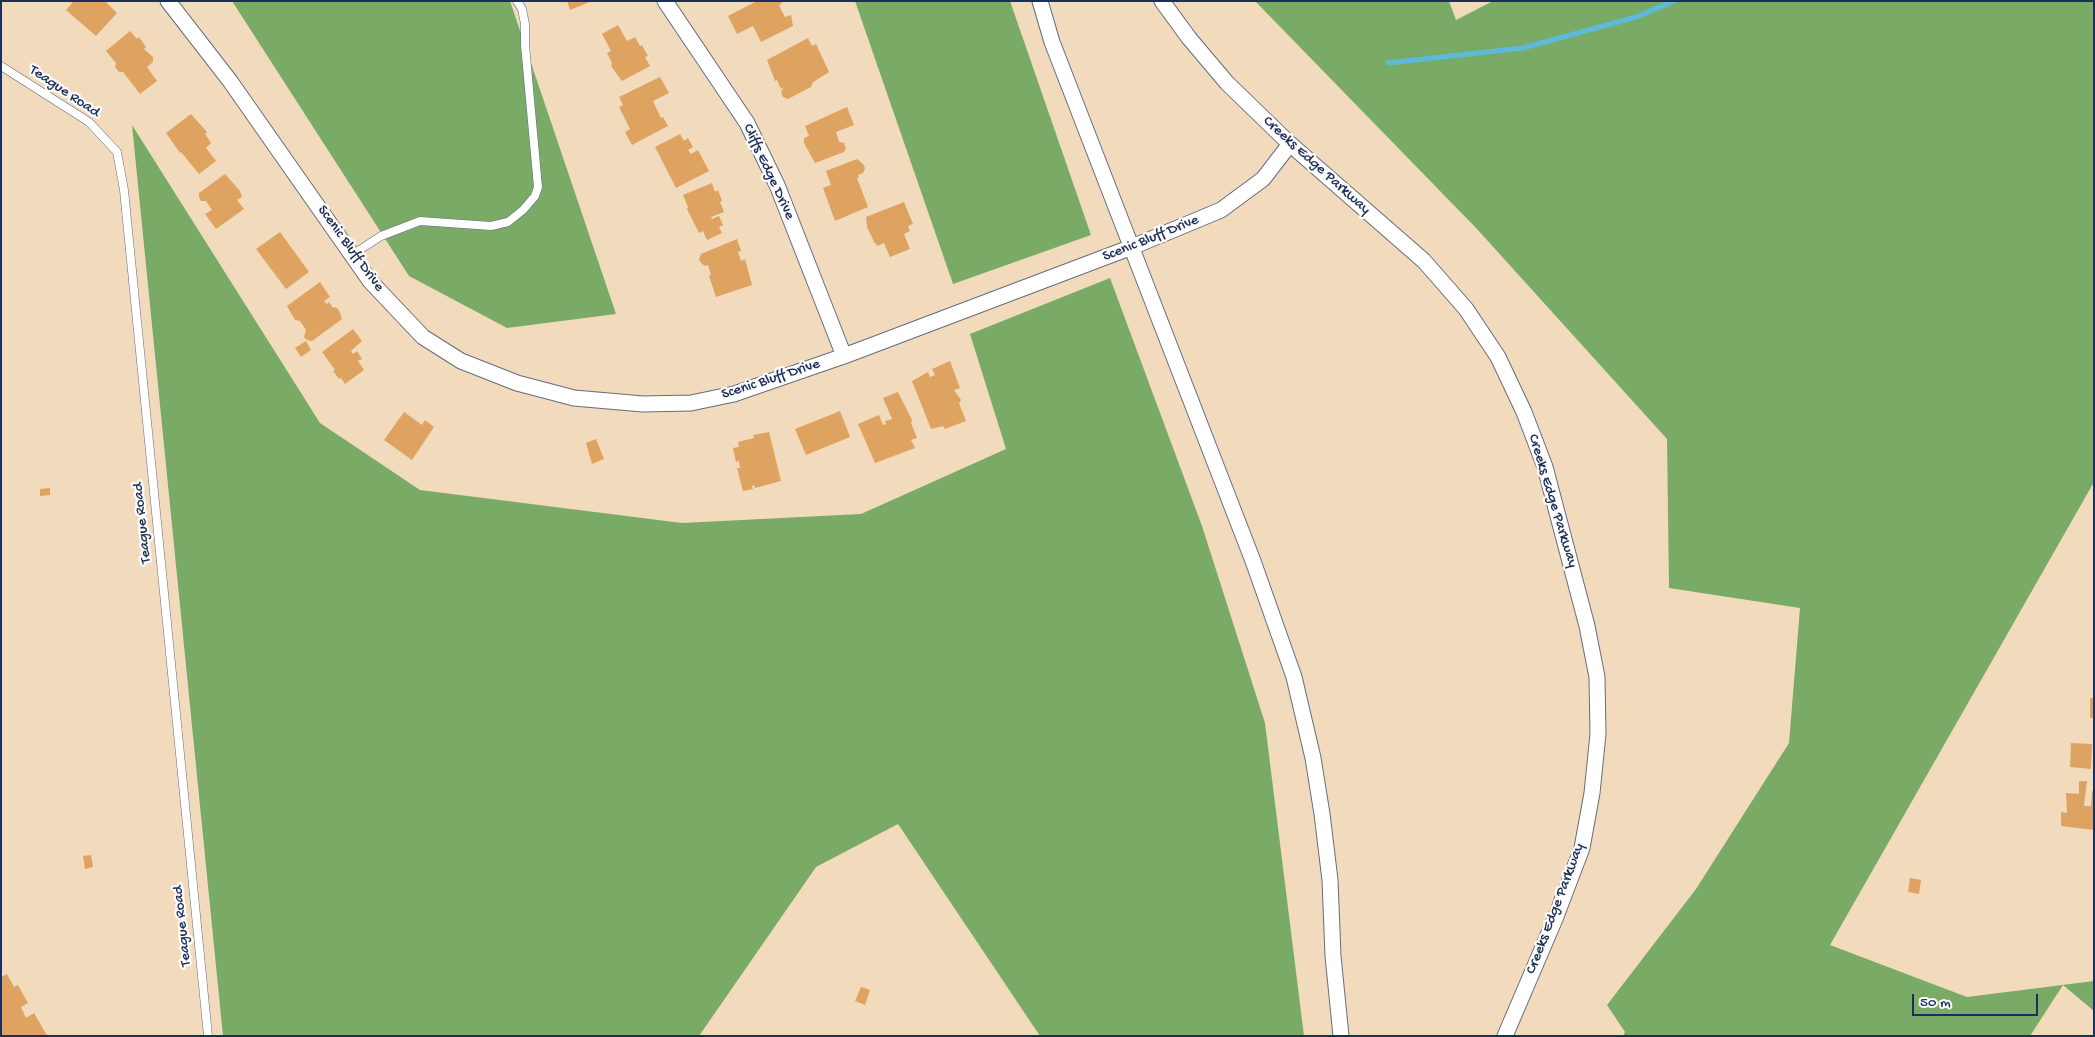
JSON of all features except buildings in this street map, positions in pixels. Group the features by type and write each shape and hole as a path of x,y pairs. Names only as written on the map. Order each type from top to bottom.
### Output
{"street":[{"name":"Scenic Bluff Drive","path":"168,1 230,81 370,281 423,338 470,365 517,383 574,398 643,404 691,403 734,394 844,356 1132,247 1221,210 1263,179 1290,144"},
{"name":"Cliffs Edge Drive","path":"665,1 747,123 777,184 844,356"},
{"path":"1040,1 1052,42 1254,561 1294,677 1313,758 1322,814 1330,880 1333,956 1341,1036"},
{"name":"Creeks Edge Parkway","path":"1162,1 1189,38 1227,83 1290,144 1424,261 1466,309 1498,356 1524,412 1545,467 1587,626 1598,677 1598,734 1592,793 1582,848 1505,1036"}],"lane":[{"path":"352,255 381,236 420,221 491,226 508,222 536,196 538,187 525,45 525,24 522,9 517,1"},
{"name":"Teague Road","path":"1,66 89,122 117,152 124,190 208,1036"}],"green space":[{"path":"232,1 510,1 616,314 507,328 409,276"},
{"path":"855,1 1010,1 1091,235 953,284"},
{"path":"1255,1 1449,1 1456,20 1493,1 2094,1 2094,482 1830,945 1967,997 2094,981 2094,1011 2063,985 2030,1036 1623,1036 1625,1032 1607,1005 1696,889 1789,743 1800,608 1669,588 1667,439 1477,229"},
{"path":"132,125 320,423 420,490 682,523 861,514 1006,449 970,334 1110,278 1202,526 1265,723 1304,1036 1040,1036 898,824 816,867 699,1036 223,1036"}],"waterway":[{"path":"1388,63 1523,48 1636,17 1674,1"}]}
